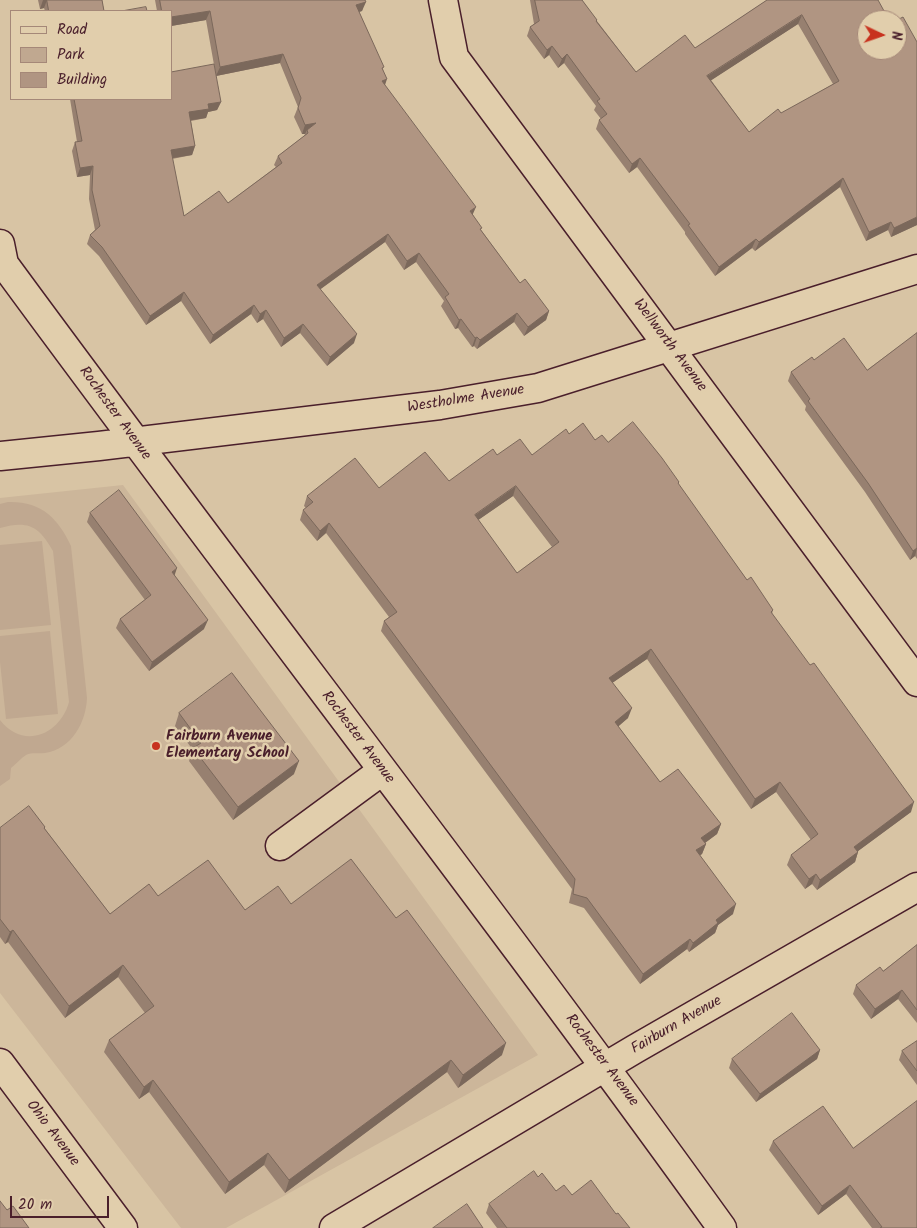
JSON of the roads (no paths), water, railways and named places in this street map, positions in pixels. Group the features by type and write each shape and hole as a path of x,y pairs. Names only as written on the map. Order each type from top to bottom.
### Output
{"street":[{"name":"Wellworth Avenue","path":"443,0 454,57 917,682"},
{"name":"Rochester Avenue","path":"0,244 4,264 135,442 606,1067 722,1228"},
{"name":"Westholme Avenue","path":"0,456 440,406 538,388 917,269"},
{"path":"280,846 382,771"},
{"name":"Fairburn Avenue","path":"334,1228 606,1067 917,887"},
{"name":"Ohio Avenue","path":"0,1063 123,1228"}],"place":[{"name":"Fairburn Avenue Elementary School","path":"156,746"}]}
